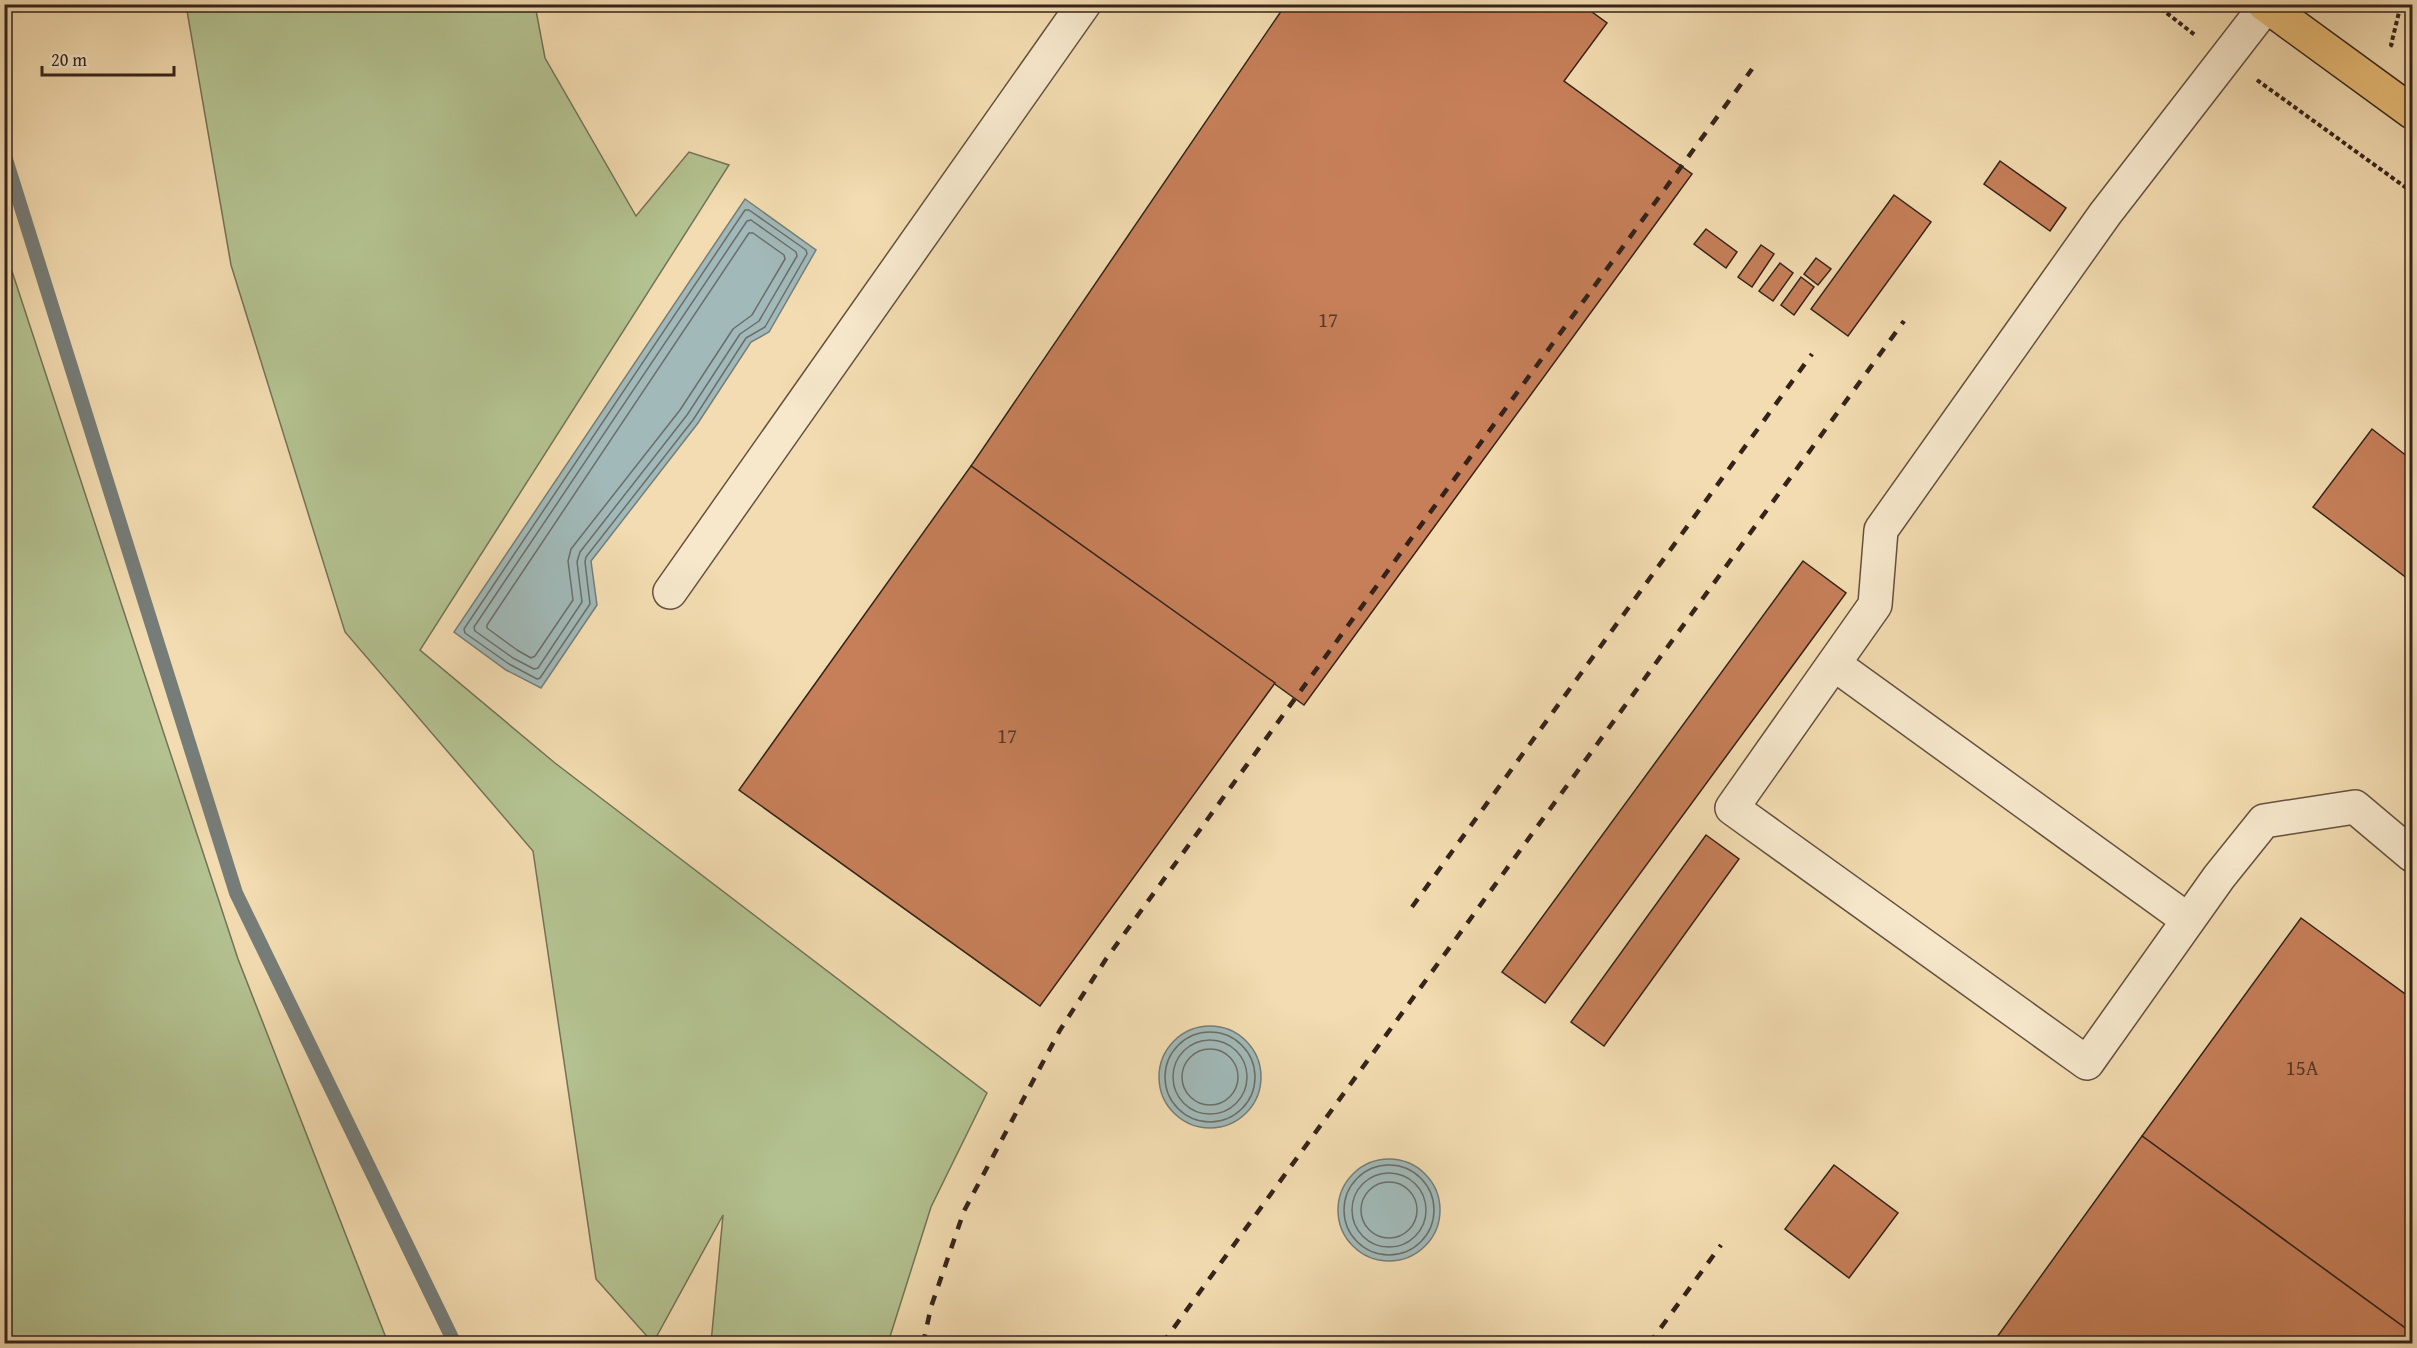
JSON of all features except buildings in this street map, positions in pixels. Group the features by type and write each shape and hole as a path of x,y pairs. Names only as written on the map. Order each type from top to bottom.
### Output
{"main road":[{"path":"2265,5 2412,112"}],"lane":[{"path":"670,591 1084,4"},
{"path":"2265,5 2105,214 1881,530 1875,605 1732,808 2087,1063 2219,877 2264,821 2355,807 2412,855"},
{"path":"1834,664 2188,920"}],"path":[{"path":"2155,4 2412,192"},
{"path":"2391,45 2401,4"}],"green space":[{"path":"186,5 535,5 545,58 636,216 689,152 729,165 420,650 555,763 987,1093 931,1207 888,1343 711,1343 723,1215 653,1343 596,1279 533,851 345,632 231,265"},
{"path":"5,250 238,959 388,1343 5,1343"}],"water":[{"path":"745,199 816,250 769,332 751,342 698,423 591,561 597,605 541,688 506,670 454,632"},
{"path":"1210,1026 1229,1030 1246,1041 1257,1058 1261,1077 1257,1096 1246,1113 1229,1124 1210,1128 1191,1124 1174,1113 1163,1096 1159,1077 1163,1058 1174,1041 1191,1030"},
{"path":"1389,1159 1408,1163 1425,1174 1436,1191 1440,1210 1436,1229 1425,1246 1408,1257 1389,1261 1370,1257 1353,1246 1342,1229 1338,1210 1342,1191 1353,1174 1370,1163"}],"waterway":[{"path":"4,153 236,893 455,1344"}],"railway":[{"path":"923,1344 931,1307 964,1211 1060,1030 1106,959 1752,69"},
{"path":"1162,1344 1904,321"},
{"path":"1412,907 1812,354"},
{"path":"1649,1344 1721,1245"}]}
